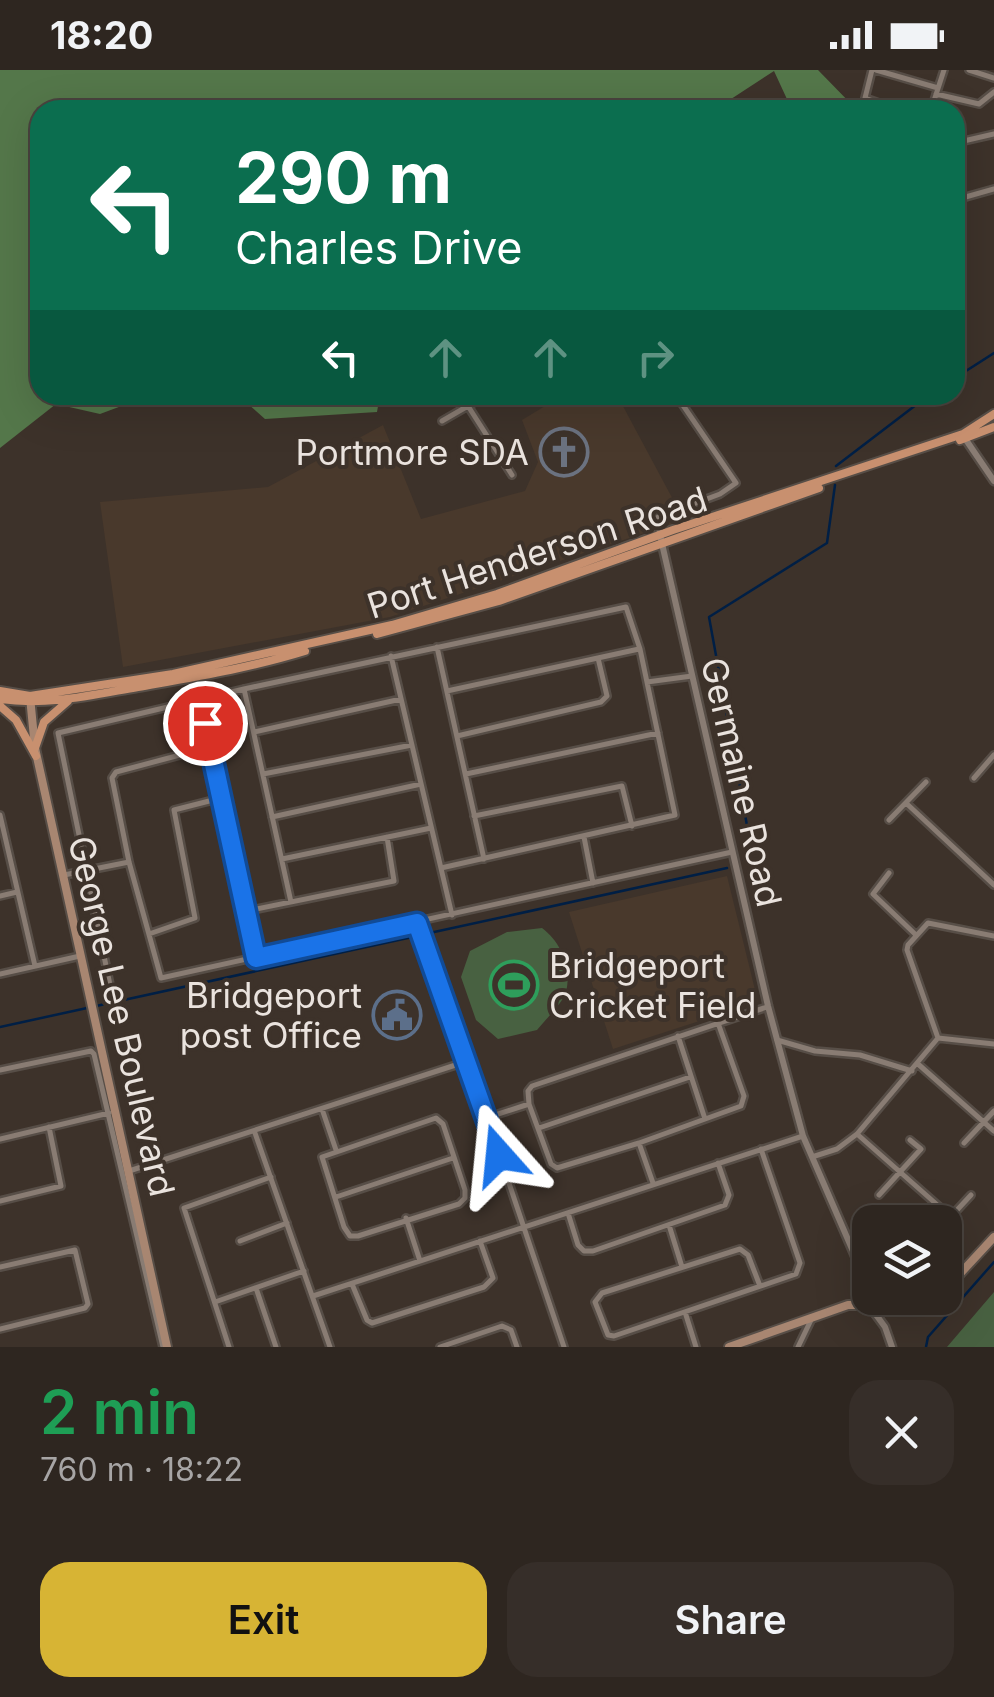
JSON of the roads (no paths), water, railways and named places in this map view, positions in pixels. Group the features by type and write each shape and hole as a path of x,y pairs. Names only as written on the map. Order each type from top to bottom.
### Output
{"main road":[{"path":"964,436 994,414"},
{"path":"964,436 994,427"},
{"name":"Port Henderson Road","path":"0,691 30,700 173,674 392,625 497,594 964,436"},
{"name":"Port Henderson Road","path":"0,702 72,698 264,664 453,615 661,538"},
{"path":"36,752 44,722 72,698"},
{"name":"George Lee Boulevard","path":"30,700 36,752 165,1347"},
{"path":"0,702 36,752"},
{"path":"962,1272 994,1237"},
{"path":"838,1309 852,1296"},
{"path":"730,1347 852,1307"}],"street":[{"path":"868,100 864,93 874,70 979,104 994,92"},
{"path":"934,100 944,70"},
{"path":"969,70 994,78"},
{"path":"965,141 994,134"},
{"path":"965,197 994,190"},
{"path":"661,538 656,518 720,494 736,483 683,405"},
{"path":"442,421 468,406 512,475"},
{"path":"964,436 994,481"},
{"name":"Germaine Road","path":"661,538 777,1040 803,1136 852,1249"},
{"path":"110,986 58,733 626,606 640,648 675,815 441,868"},
{"path":"437,646 484,859"},
{"path":"447,691 640,648"},
{"path":"390,656 452,915"},
{"path":"456,736 602,702 606,696 598,658"},
{"path":"647,682 692,676"},
{"path":"244,689 291,902"},
{"path":"201,699 256,958"},
{"path":"254,732 401,699"},
{"path":"465,774 658,733"},
{"path":"262,774 412,745"},
{"path":"210,748 112,774 130,862 161,978 732,852"},
{"path":"974,778 993,758"},
{"path":"889,820 926,782"},
{"path":"272,817 421,784"},
{"path":"474,816 622,786 632,826"},
{"path":"149,934 195,918 174,810 221,798"},
{"path":"906,802 994,885"},
{"path":"0,814 35,966"},
{"path":"281,859 432,828"},
{"path":"246,911 395,880 388,837"},
{"path":"584,837 593,883"},
{"path":"63,875 130,862"},
{"path":"889,874 872,894 916,935"},
{"path":"0,896 17,892"},
{"path":"938,1038 907,950 916,935 932,922 994,936"},
{"path":"417,923 564,1347"},
{"path":"0,974 80,956"},
{"path":"718,1023 744,1100 741,1106 639,1143 557,1168 551,1164 529,1104 529,1088 678,1036 768,1006"},
{"path":"678,1036 705,1118"},
{"path":"938,1038 994,1044"},
{"path":"814,1156 838,1150 857,1134 938,1038"},
{"path":"777,1040 815,1051 870,1058 912,1071"},
{"path":"0,1070 93,1052 112,1112 165,1347"},
{"path":"129,1172 468,1061"},
{"path":"918,1064 994,1131"},
{"path":"539,1128 690,1077"},
{"path":"486,1118 529,1104"},
{"path":"322,1109 336,1150"},
{"path":"964,1143 994,1111"},
{"path":"0,1139 112,1112"},
{"path":"436,1118 443,1124 465,1198 459,1204 354,1237 346,1232 322,1159 336,1150 436,1118"},
{"path":"0,1201 61,1186 49,1127"},
{"path":"254,1132 330,1347"},
{"path":"857,1134 938,1205"},
{"path":"313,1296 803,1136"},
{"path":"879,1195 920,1149 910,1140"},
{"path":"639,1143 654,1184"},
{"path":"760,1149 800,1268 793,1276 612,1337 595,1302 602,1292 743,1250 760,1286"},
{"path":"336,1197 454,1158"},
{"path":"568,1212 578,1245 588,1252 728,1202 718,1163"},
{"path":"230,1347 184,1208 271,1177"},
{"path":"962,1205 971,1195"},
{"path":"406,1218 420,1261"},
{"path":"240,1240 288,1223"},
{"path":"669,1225 682,1267"},
{"path":"352,1284 366,1320 372,1324 484,1287 493,1278 480,1240"},
{"path":"0,1266 75,1250 88,1304 85,1308 0,1329"},
{"path":"215,1302 304,1270"},
{"path":"255,1288 276,1347"},
{"path":"685,1312 696,1347"},
{"path":"876,1315 885,1327"},
{"path":"884,1315 892,1347"},
{"path":"798,1347 812,1318"},
{"path":"440,1347 502,1326 508,1327 517,1347"}],"waterway":[{"path":"965,372 994,353"},
{"path":"836,466 916,405"},
{"path":"744,860 750,842 709,617 827,543 835,485"},
{"path":"425,934 727,868"},
{"path":"0,1027 417,936"},
{"path":"926,1347 928,1337 994,1262"}],"place":[{"name":"Portmore SDA","path":"564,452"},
{"name":"Bridgeport Cricket Field","path":"514,985"},
{"name":"Bridgeport post Office","path":"397,1015"}]}
